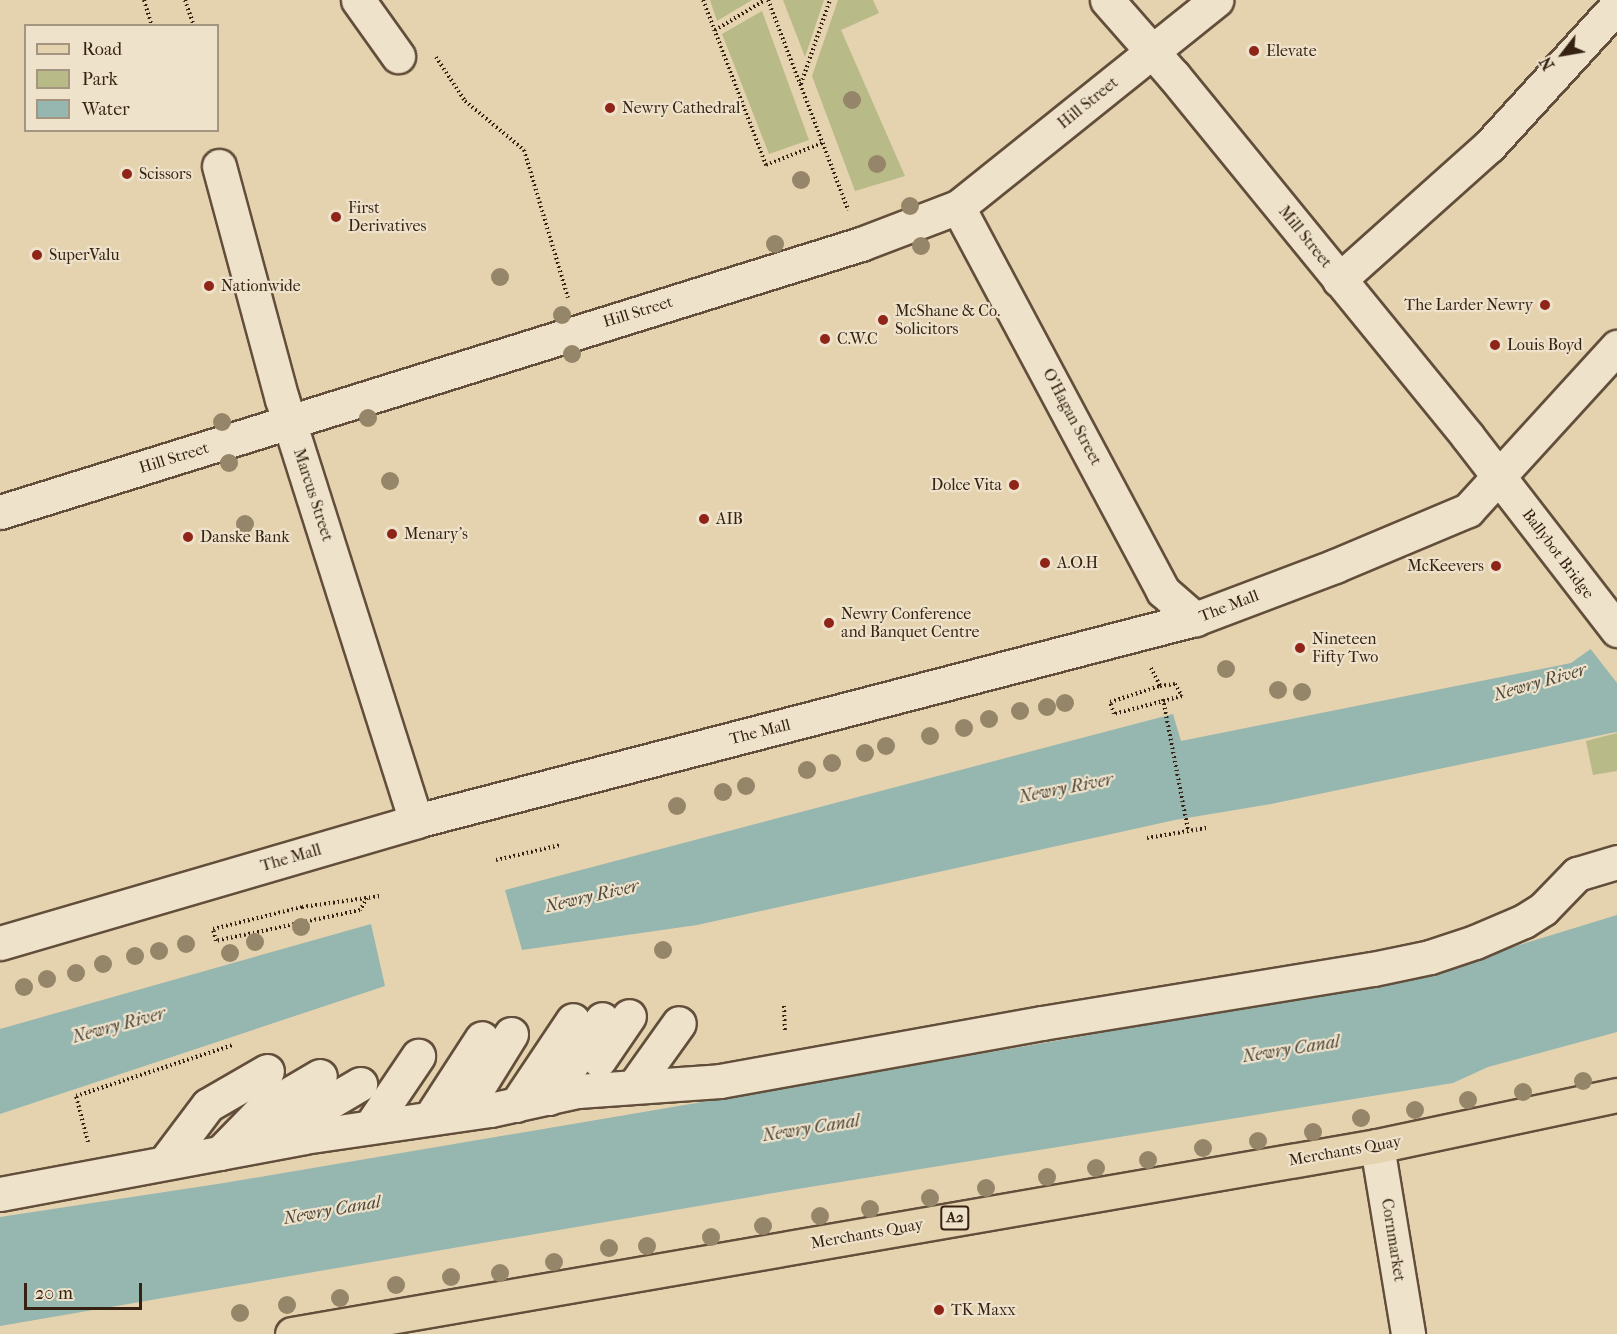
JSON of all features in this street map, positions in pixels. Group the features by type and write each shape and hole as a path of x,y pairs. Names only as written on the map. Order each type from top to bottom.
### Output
{"main road":[{"name":"Merchants Quay","path":"292,1334 1377,1146 1617,1095"}],"street":[{"path":"358,0 398,56"},
{"name":"Mill Street","path":"1107,0 1154,51 1500,477"},
{"name":"Hill Street","path":"0,512 861,244 958,207 1216,0"},
{"path":"1339,280 1489,146 1617,6"},
{"name":"Marcus Street","path":"219,166 290,422 416,821"},
{"name":"O'Hagan Street","path":"958,207 1163,591 1195,619"},
{"name":"The Mall","path":"0,943 416,821 1195,619 1335,566 1468,510 1617,347"},
{"name":"Ballybot Bridge","path":"1500,477 1617,630"},
{"path":"0,1194 165,1162 370,1127 606,1090 720,1081 1430,957 1475,942 1524,921 1544,909 1577,874 1617,862"},
{"path":"606,1090 626,1022"},
{"path":"606,1090 626,1022"},
{"path":"606,1090 626,1022"},
{"path":"489,1109 626,1022"},
{"path":"417,1120 496,1036 489,1109"},
{"path":"417,1120 451,1047"},
{"path":"370,1127 418,1056"},
{"path":"165,1162 208,1105 267,1071"},
{"path":"220,1153 262,1110 321,1077"},
{"path":"272,1144 299,1120 360,1084"},
{"name":"Cornmarket","path":"1377,1146 1408,1334"}],"path":[{"path":"144,0 151,24"},
{"path":"185,0 193,24"},
{"path":"703,0 766,165 822,143"},
{"path":"715,30 767,0 861,244"},
{"path":"800,86 830,0"},
{"path":"398,56 424,40 465,101 524,150 579,330"},
{"path":"1175,684 1182,696 1163,699 1114,714 1110,702 1160,686 1175,684"},
{"path":"1163,699 1188,830"},
{"path":"1147,838 1206,828"},
{"path":"496,860 560,845"},
{"path":"367,898 360,910 216,941 213,929 302,907 380,896"},
{"path":"90,1151 76,1096 234,1045"}],"green space":[{"path":"710,0 752,0 717,21"},
{"path":"783,0 824,0 805,57"},
{"path":"838,0 873,0 879,13 841,30 905,176 855,191 812,76"},
{"path":"762,11 809,140 769,154 722,34"},
{"path":"1617,733 1617,771 1593,775 1586,741"}],"water":[{"name":"Newry River","path":"1617,630 1617,732 1271,804 1175,820 697,925 522,950 505,890 1173,714 1181,741 1571,663"},
{"name":"Newry Canal","path":"1617,915 1617,1032 1488,1067 1453,1083 791,1190 0,1326 0,1217 224,1183 1405,980"},
{"name":"Newry River","path":"371,924 385,986 0,1114 0,1029"}],"pier":[{"path":"1617,627 1617,683 1589,647"}],"place":[{"name":"Elevate","path":"1254,51"},
{"name":"Newry Cathedral","path":"610,108"},
{"name":"Scissors","path":"127,174"},
{"name":"First Derivatives","path":"336,217"},
{"name":"SuperValu","path":"37,255"},
{"name":"Nationwide","path":"209,286"},
{"name":"The Larder Newry","path":"1545,305"},
{"name":"McShane & Co. Solicitors","path":"883,320"},
{"name":"C.W.C","path":"825,339"},
{"name":"Louis Boyd","path":"1495,345"},
{"name":"Dolce Vita","path":"1014,485"},
{"name":"AIB","path":"704,519"},
{"name":"Menary's","path":"392,534"},
{"name":"Danske Bank","path":"188,537"},
{"name":"A.O.H","path":"1045,563"},
{"name":"McKeevers","path":"1496,566"},
{"name":"Newry Conference and Banquet Centre","path":"829,623"},
{"name":"Nineteen Fifty Two","path":"1300,648"},
{"name":"TK Maxx","path":"939,1310"}]}
